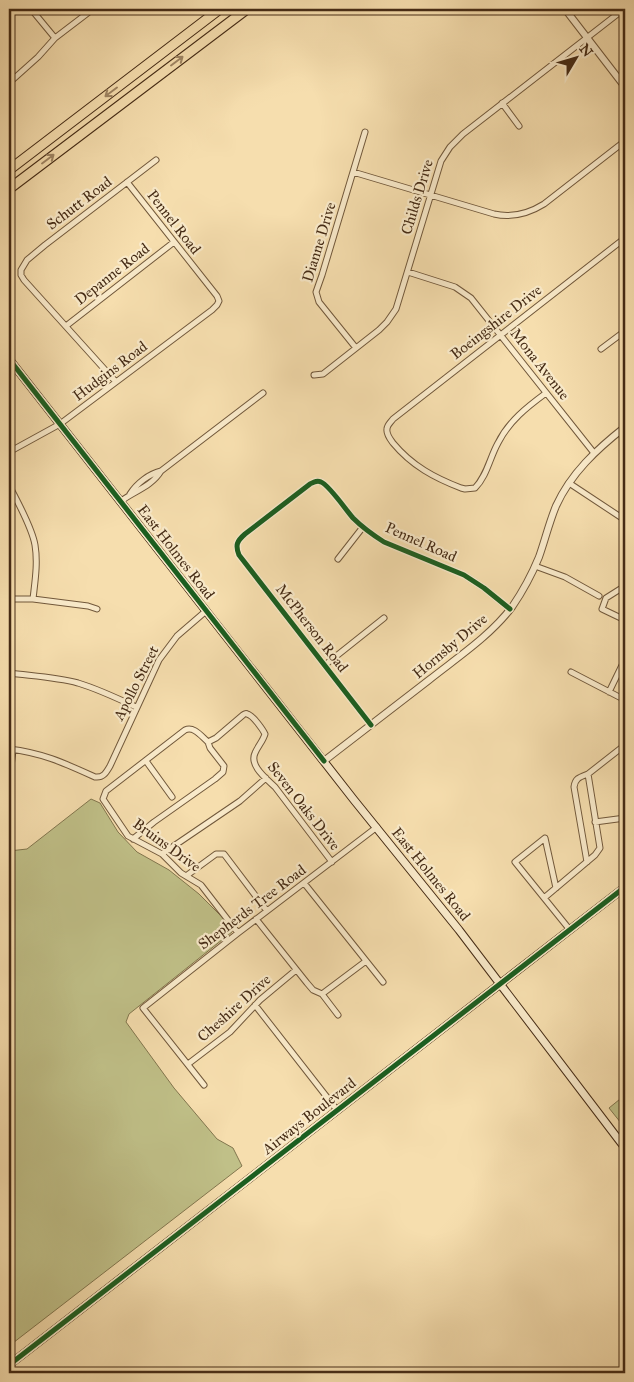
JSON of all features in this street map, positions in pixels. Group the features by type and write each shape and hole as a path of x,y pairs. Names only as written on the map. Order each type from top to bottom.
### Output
{"highway":[{"path":"9,170 220,9"},
{"path":"9,189 247,9"}],"main road":[{"name":"East Holmes Road","path":"9,359 500,984 625,1148"},
{"name":"Airways Boulevard","path":"9,1365 625,887"}],"street":[{"path":"31,9 55,38"},
{"path":"9,83 55,38 93,9"},
{"path":"565,9 625,87"},
{"name":"Childs Drive","path":"314,375 324,374 382,328 392,315 397,306 408,272 441,161 450,147 502,103 624,9"},
{"path":"502,103 519,126"},
{"name":"Dianne Drive","path":"356,348 319,302 316,292 365,132"},
{"path":"353,172 498,215 514,216 535,209 549,200 625,141"},
{"name":"Schutt Road","path":"66,326 24,280 21,270 27,260 45,245 156,160"},
{"name":"Pennel Road","path":"127,182 219,301"},
{"name":"Boeingshire Drive","path":"546,392 508,427 493,451 480,483 476,488 465,489 426,472 414,464 390,439 387,429 393,419 625,238"},
{"name":"Depanne Road","path":"66,326 174,242"},
{"name":"Mona Avenue","path":"408,272 461,290 476,302 594,453"},
{"name":"Hudgins Road","path":"9,452 60,424 212,310 219,301"},
{"path":"66,326 116,382"},
{"path":"601,349 625,331"},
{"path":"121,501 138,492 157,477 161,471 263,393"},
{"name":"Hornsby Drive","path":"324,761 481,639 510,609 528,581 556,506 569,483 594,453 625,427"},
{"name":"Pennel Road","path":"236,546 245,534 296,494 310,484 317,481 322,482 353,518 384,542 464,575 510,609"},
{"path":"569,483 625,520"},
{"path":"9,485 24,515 35,544 36,573 33,599"},
{"path":"338,559 363,527"},
{"name":"McPherson Road","path":"236,546 239,555 371,725"},
{"path":"535,566 564,576 599,596"},
{"path":"625,586 606,598 602,609 625,620"},
{"path":"9,598 33,599 88,606 97,609"},
{"name":"Apollo Street","path":"11,749 46,756 94,777 102,777 110,766 155,665 177,636 206,612"},
{"path":"325,665 384,618"},
{"path":"609,692 625,659"},
{"path":"571,672 625,700"},
{"path":"9,673 56,678 77,683 102,691 136,707"},
{"name":"Seven Oaks Drive","path":"208,742 216,738 243,715 250,715 265,734 255,754 256,765 332,862"},
{"path":"133,839 223,772 224,766 210,748 208,742 193,729 188,729 146,761 172,798"},
{"path":"587,862 574,787 575,780 588,774 625,745"},
{"path":"9,784 11,749"},
{"name":"Bruins Drive","path":"146,761 106,791 103,799 128,836 162,854 177,869 204,888 238,933"},
{"path":"544,898 595,855 600,848 588,774"},
{"path":"162,854 240,801 266,778"},
{"path":"595,822 625,818"},
{"name":"Shepherds Tree Road","path":"188,1064 143,1008 376,827"},
{"path":"556,888 545,838 514,862 570,930"},
{"path":"186,876 216,854 224,854 267,911"},
{"path":"304,883 383,982"},
{"path":"256,919 296,970 310,986 322,994 338,1014"},
{"path":"322,994 366,961"},
{"name":"Cheshire Drive","path":"188,1064 230,1032 266,994 296,970"},
{"path":"255,1005 337,1110"},
{"path":"188,1064 204,1086"}],"green space":[{"path":"91,799 100,803 118,832 137,852 169,870 199,894 224,919 232,932 129,1014 126,1022 174,1088 217,1139 233,1148 242,1166 9,1346 9,851 27,849"},
{"path":"625,1095 625,1128 609,1108"}],"cycle path":[{"path":"9,359 324,761"},
{"path":"371,725 239,555 238,543 245,534 310,484 320,481 356,521 384,542 464,575 510,609"},
{"path":"9,1365 625,887"}]}
